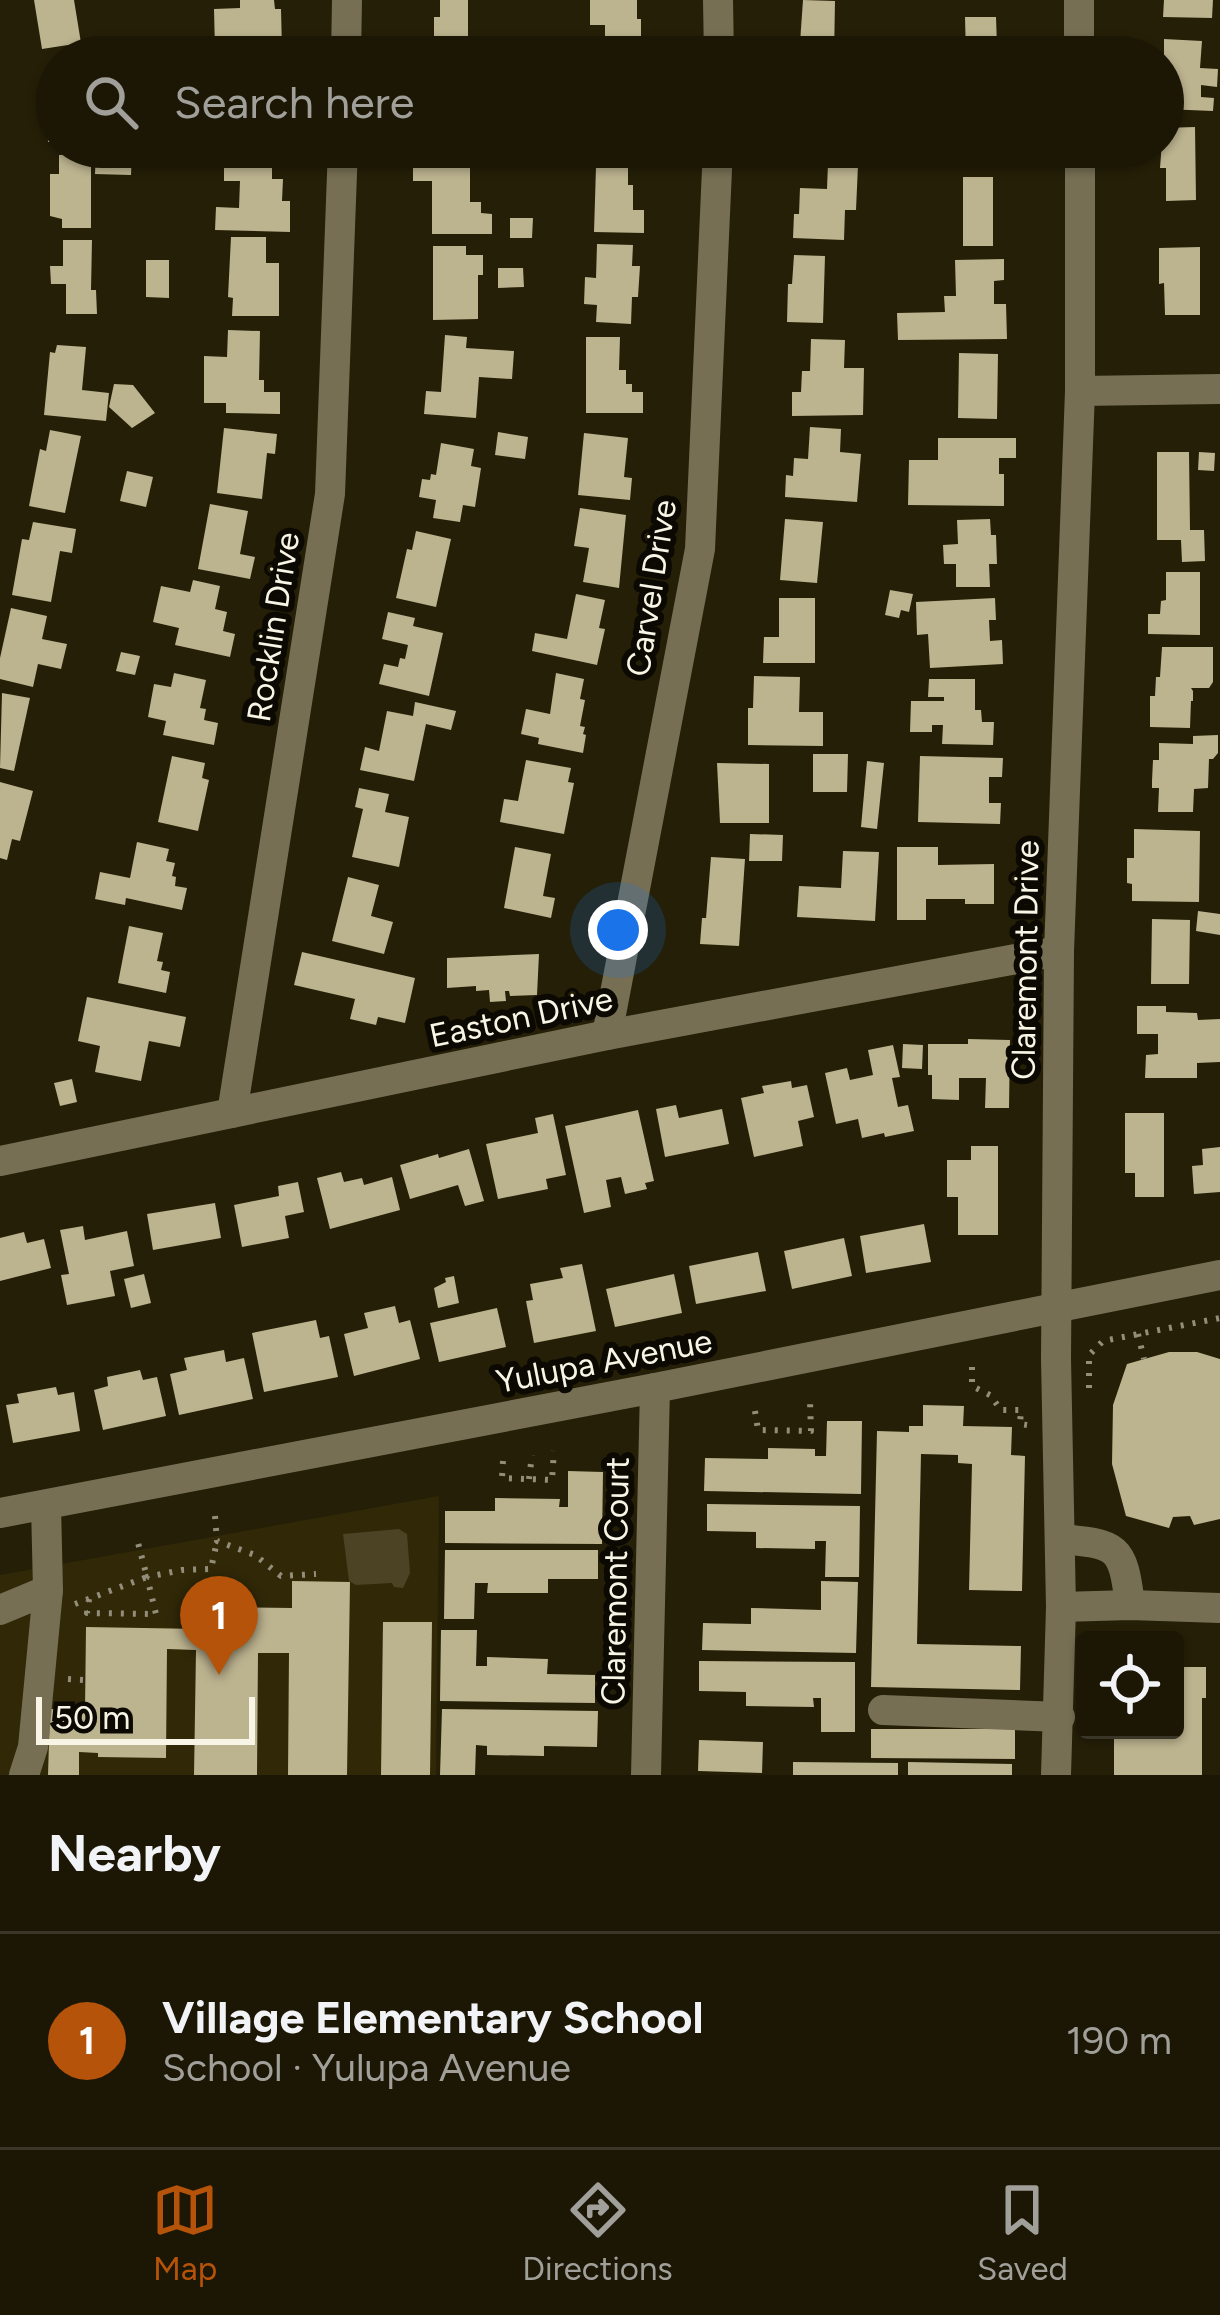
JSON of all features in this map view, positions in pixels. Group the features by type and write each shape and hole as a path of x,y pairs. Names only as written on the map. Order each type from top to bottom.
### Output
{"street":[{"path":"346,36 347,0"},
{"path":"718,0 719,36"},
{"path":"1079,0 1079,36"},
{"name":"Rocklin Drive","path":"232,1113 330,494 342,168"},
{"name":"Carvel Drive","path":"608,1035 700,549 717,168"},
{"name":"Claremont Drive","path":"1056,1775 1061,1607 1059,951 1080,391 1080,168"},
{"path":"1080,391 1220,389"},
{"name":"Easton Drive","path":"0,1161 608,1035 1059,951"},
{"name":"Yulupa Avenue","path":"0,1513 1220,1275"},
{"name":"Claremont Court","path":"646,1775 655,1388"},
{"path":"24,1775 34,1748 57,1599 46,1504"},
{"path":"1060,1540 1100,1542 1115,1550 1126,1573 1130,1604"},
{"path":"0,1610 57,1599"},
{"path":"1061,1607 1220,1608"},
{"path":"883,1710 1060,1717"}],"path":[{"path":"1089,1402 1089,1355 1103,1341 1220,1318"},
{"path":"1138,1334 1144,1359"},
{"path":"972,1367 972,1386 990,1395 1001,1409 1021,1410 1020,1424 1033,1426"},
{"path":"755,1411 758,1430 811,1431 810,1401"},
{"path":"503,1461 502,1478 552,1480 554,1451"},
{"path":"529,1479 532,1455"},
{"path":"57,1599 89,1599 147,1577 211,1569 217,1541 215,1516"},
{"path":"89,1599 87,1613 156,1614 137,1539"},
{"path":"217,1541 255,1555 280,1576 316,1574"},
{"path":"64,1679 85,1680"}],"shaded area":[{"path":"439,1496 436,1775 0,1775 0,1575"},
{"path":"399,1529 407,1534 410,1573 403,1588 349,1581 343,1534"}],"building":[{"path":"34,0 74,0 80,36 40,36"},
{"path":"240,0 274,0 275,9 281,9 282,36 215,36 214,9 240,8"},
{"path":"440,0 468,0 468,36 434,36 434,17 440,17"},
{"path":"590,0 637,0 641,36 605,36 605,25 590,25"},
{"path":"803,0 835,1 834,36 800,36"},
{"path":"1164,0 1213,0 1212,18 1163,17"},
{"path":"965,17 996,17 997,36 965,36"},
{"path":"1184,40 1202,41 1200,68 1218,69 1217,87 1201,85 1201,97 1214,98 1213,111 1184,110"},
{"path":"1184,127 1195,127 1196,200 1166,201 1166,168 1184,168"},
{"path":"59,168 91,168 91,228 62,228 62,219 50,216 50,174 59,174"},
{"path":"95,168 131,168 131,175 95,174"},
{"path":"224,168 272,168 272,179 283,179 282,201 290,201 290,232 215,230 216,207 239,208 240,181 224,181"},
{"path":"413,168 470,168 470,202 481,202 481,213 492,214 492,234 432,234 432,181 413,181"},
{"path":"596,168 628,168 633,210 644,210 644,233 594,232"},
{"path":"828,168 858,168 856,210 845,210 844,240 793,238 800,188 827,189"},
{"path":"963,177 993,177 993,246 963,246"},
{"path":"510,218 533,218 532,238 510,238"},
{"path":"231,237 266,237 266,263 279,263 279,316 232,316 233,298 228,297"},
{"path":"63,240 92,240 91,290 96,290 97,314 66,314 66,284 51,284 50,266 63,266"},
{"path":"597,244 633,245 632,266 640,266 631,324 596,322 597,305 584,304 585,277 596,278"},
{"path":"433,246 466,246 466,255 483,255 478,319 433,320"},
{"path":"1200,247 1200,315 1165,315 1159,248"},
{"path":"794,255 825,256 823,323 787,322"},
{"path":"1004,259 1004,280 994,281 994,304 1006,304 1007,339 898,340 897,313 945,312 944,296 956,296 955,260"},
{"path":"146,260 169,260 169,298 146,297"},
{"path":"498,268 523,268 524,287 498,288"},
{"path":"228,330 260,331 259,380 264,380 264,392 280,392 280,414 226,413 226,403 204,403 204,356 227,357"},
{"path":"445,335 467,337 466,348 514,351 512,379 479,377 476,418 424,414 426,391 441,392"},
{"path":"586,337 620,337 619,370 626,370 626,384 632,384 632,392 643,392 643,413 586,413"},
{"path":"811,339 845,340 844,368 864,368 863,415 792,416 792,392 801,392 802,371 810,371"},
{"path":"57,345 86,347 82,390 109,393 106,421 44,415 50,352 55,353"},
{"path":"959,353 998,354 997,419 958,418"},
{"path":"114,384 133,385 155,413 132,428 109,407"},
{"path":"810,427 841,429 840,452 861,454 857,502 785,497 786,475 793,476 794,458 808,459"},
{"path":"224,428 277,434 275,454 267,453 262,499 217,493"},
{"path":"50,430 81,436 65,513 29,506 40,449 46,451"},
{"path":"498,432 528,437 525,459 495,455"},
{"path":"584,433 628,438 624,477 632,478 630,500 578,495"},
{"path":"938,438 1016,438 1016,458 999,458 1004,506 908,505 909,460 938,460"},
{"path":"441,443 474,449 471,466 481,468 475,507 463,505 460,522 433,518 436,500 419,497 422,479 436,475"},
{"path":"1157,452 1189,452 1190,530 1204,530 1205,561 1182,562 1181,540 1157,540"},
{"path":"1199,452 1215,453 1214,471 1198,470"},
{"path":"127,471 153,477 146,507 120,501"},
{"path":"210,504 248,511 240,554 255,557 250,579 198,569"},
{"path":"580,508 626,515 619,588 583,582 589,548 574,546"},
{"path":"785,519 823,522 817,583 780,580"},
{"path":"990,519 997,564 989,564 990,587 956,587 956,564 944,564 943,545 958,544 957,520"},
{"path":"33,522 76,529 72,553 60,551 51,602 12,595 22,539 29,540"},
{"path":"416,531 451,539 436,607 396,598"},
{"path":"1166,572 1200,572 1200,635 1148,634 1148,614 1160,614 1161,601 1166,600"},
{"path":"193,580 220,586 215,609 227,612 223,631 235,634 230,657 175,645 179,628 153,622 161,586 190,592"},
{"path":"890,590 913,594 909,612 901,610 899,618 885,615"},
{"path":"576,594 605,600 597,665 532,651 535,633 567,639"},
{"path":"779,598 815,598 815,663 763,663 764,637 779,637"},
{"path":"995,598 990,641 1002,640 1003,664 930,668 928,634 917,635 916,602"},
{"path":"11,608 47,616 42,639 67,644 61,669 38,664 33,687 0,679"},
{"path":"388,612 415,618 413,626 443,633 429,696 379,684 384,664 398,667 408,645 382,639"},
{"path":"1162,647 1213,647 1213,682 1209,688 1191,688 1190,728 1150,727 1150,696 1155,696 1156,677 1160,677"},
{"path":"121,652 140,656 135,675 116,671"},
{"path":"174,673 206,680 200,708 206,709 204,720 218,723 214,745 163,735 166,721 148,717 154,684 171,687"},
{"path":"556,673 584,679 580,699 585,700 580,726 585,727 586,735 583,753 538,744 539,738 521,734 526,709 550,714"},
{"path":"754,676 800,677 799,712 823,712 823,746 748,745"},
{"path":"929,679 975,679 975,710 981,710 982,722 994,722 993,745 942,744 943,725 932,725 932,732 910,732 911,701 944,701 944,697 928,697"},
{"path":"2,693 30,698 14,771 0,768"},
{"path":"415,702 456,711 451,730 426,724 414,781 360,770 365,747 379,751 387,711 413,716"},
{"path":"1218,735 1218,753 1209,759 1208,788 1194,789 1193,812 1158,812 1159,788 1152,788 1152,781 1159,743 1193,744 1193,736"},
{"path":"813,754 848,754 847,792 813,792"},
{"path":"172,756 205,763 202,778 209,780 198,831 158,822"},
{"path":"920,756 1003,758 1002,777 989,777 989,803 1001,803 1000,824 918,822"},
{"path":"526,760 571,768 568,782 574,783 564,834 500,822 504,799 518,801"},
{"path":"867,761 884,763 877,829 861,827"},
{"path":"717,763 769,764 769,823 720,823"},
{"path":"0,782 33,791 20,841 12,839 7,860 0,858"},
{"path":"359,788 389,794 385,812 409,817 399,867 352,857 363,809 355,807"},
{"path":"1134,829 1200,831 1199,902 1132,901 1127,858 1134,858"},
{"path":"750,834 783,835 782,861 749,861"},
{"path":"137,842 169,849 166,861 175,863 175,886 187,888 182,910 126,898 125,905 95,899 100,872 130,878"},
{"path":"515,847 551,854 543,896 555,898 551,918 504,908"},
{"path":"897,847 938,847 938,865 994,864 994,904 926,899 926,920 897,920"},
{"path":"843,851 879,852 875,921 797,917 799,886 841,888"},
{"path":"711,857 745,859 739,946 700,944"},
{"path":"348,877 379,885 371,916 393,922 384,954 332,941"},
{"path":"1198,911 1220,914 1220,935 1196,931"},
{"path":"1152,919 1190,920 1189,984 1151,984"},
{"path":"129,926 163,933 157,961 163,962 161,970 170,972 166,993 118,983"},
{"path":"302,952 415,978 405,1023 378,1017 376,1025 350,1019 355,999 294,985"},
{"path":"539,954 537,995 510,996 505,991 506,1001 490,1002 489,990 447,988 447,958"},
{"path":"87,997 186,1017 180,1047 149,1041 141,1081 95,1072 100,1046 78,1041"},
{"path":"1137,1006 1166,1006 1166,1012 1197,1013 1198,1020 1220,1019 1220,1062 1197,1063 1197,1078 1145,1078 1146,1055 1158,1054 1158,1034 1137,1034"},
{"path":"968,1039 1010,1040 1009,1108 985,1108 986,1078 959,1078 959,1100 932,1099 928,1044 968,1044"},
{"path":"903,1044 923,1045 922,1069 902,1068"},
{"path":"893,1045 900,1077 892,1078 898,1107 908,1105 914,1131 862,1138 858,1119 836,1124 825,1073 847,1068 850,1080 873,1075 868,1050"},
{"path":"72,1079 77,1102 60,1106 54,1083"},
{"path":"791,1081 792,1088 807,1085 814,1117 798,1121 803,1146 754,1157 741,1098 764,1093 762,1086"},
{"path":"676,1105 679,1118 722,1109 729,1144 665,1157 656,1109"},
{"path":"638,1110 654,1181 645,1183 647,1189 625,1194 621,1177 606,1180 611,1207 584,1213 565,1126"},
{"path":"1125,1113 1164,1113 1164,1197 1135,1197 1135,1173 1125,1173"},
{"path":"553,1114 566,1175 546,1179 548,1189 498,1199 486,1144 538,1133 535,1118"},
{"path":"971,1146 998,1146 998,1235 958,1235 958,1197 947,1197 947,1160 971,1160"},
{"path":"1220,1147 1220,1192 1194,1194 1192,1166 1203,1165 1202,1149"},
{"path":"469,1149 484,1201 465,1206 458,1185 410,1199 400,1165"},
{"path":"341,1172 344,1182 362,1178 364,1185 392,1177 400,1210 330,1229 317,1178"},
{"path":"298,1182 304,1212 285,1216 289,1238 242,1247 234,1205 279,1196 278,1186"},
{"path":"215,1203 221,1238 153,1250 147,1214"},
{"path":"924,1224 931,1262 866,1273 860,1236"},
{"path":"83,1226 85,1240 127,1231 134,1266 110,1271 115,1296 67,1305 61,1275 69,1274 60,1230"},
{"path":"24,1232 27,1243 44,1239 51,1268 0,1281 0,1238"},
{"path":"844,1238 852,1276 792,1289 784,1251"},
{"path":"758,1252 766,1291 696,1304 689,1266"},
{"path":"582,1264 596,1331 534,1343 526,1301 533,1300 530,1284 563,1278 560,1268"},
{"path":"144,1274 151,1303 131,1308 124,1279"},
{"path":"674,1274 682,1313 615,1327 606,1289"},
{"path":"454,1276 459,1303 438,1308 434,1288"},
{"path":"395,1306 399,1323 410,1320 420,1359 354,1376 344,1334 368,1328 364,1313"},
{"path":"497,1308 506,1347 439,1362 430,1323"},
{"path":"316,1320 320,1338 329,1336 338,1377 264,1392 252,1333"},
{"path":"224,1350 226,1362 244,1358 253,1399 179,1415 170,1374 187,1370 184,1358"},
{"path":"1169,1352 1197,1352 1220,1359 1220,1519 1194,1525 1190,1516 1173,1517 1169,1528 1126,1516 1112,1464 1113,1405 1127,1364"},
{"path":"140,1370 143,1380 157,1377 166,1416 103,1430 94,1390 108,1386 107,1377"},
{"path":"56,1387 58,1395 74,1392 80,1431 13,1443 6,1405 19,1403 17,1394"},
{"path":"923,1405 964,1406 963,1426 1012,1427 1011,1455 1025,1456 1022,1591 969,1590 972,1464 958,1463 958,1455 921,1454 917,1644 1021,1646 1020,1690 871,1687 877,1431 909,1432 909,1426 923,1426"},
{"path":"827,1421 862,1421 861,1494 704,1491 705,1458 768,1459 768,1448 815,1449 815,1456 826,1456"},
{"path":"568,1471 603,1472 602,1544 445,1543 445,1511 495,1511 495,1498 560,1499 559,1507 568,1507"},
{"path":"707,1504 860,1506 859,1577 825,1577 826,1541 815,1541 815,1549 756,1548 756,1532 707,1531"},
{"path":"445,1550 598,1550 598,1579 548,1579 548,1593 487,1593 488,1583 475,1583 474,1619 444,1619"},
{"path":"292,1581 350,1582 347,1775 288,1775 289,1653 258,1653 257,1775 194,1775 196,1650 167,1649 166,1758 98,1757 98,1753 79,1752 79,1775 48,1775 50,1709 85,1710 86,1627 201,1629 201,1607 292,1608"},
{"path":"821,1581 858,1582 856,1653 702,1650 703,1623 751,1624 751,1608 821,1610"},
{"path":"383,1622 432,1622 430,1775 381,1775"},
{"path":"441,1630 477,1630 476,1666 487,1666 487,1657 548,1659 547,1674 595,1675 595,1703 440,1701"},
{"path":"699,1661 855,1662 855,1732 821,1732 821,1698 813,1698 814,1707 746,1706 746,1692 699,1691"},
{"path":"1184,1667 1206,1667 1202,1775 1114,1775 1114,1739 1184,1739"},
{"path":"442,1709 598,1711 597,1747 544,1746 544,1756 487,1755 487,1746 476,1745 475,1775 440,1775"},
{"path":"871,1729 1015,1729 1015,1759 871,1758"},
{"path":"699,1740 763,1742 762,1773 698,1771"},
{"path":"793,1762 898,1763 898,1775 793,1775"},
{"path":"908,1762 1012,1764 1012,1775 908,1775"}],"place":[{"name":"Village Elementary School","path":"219,1675"}]}
